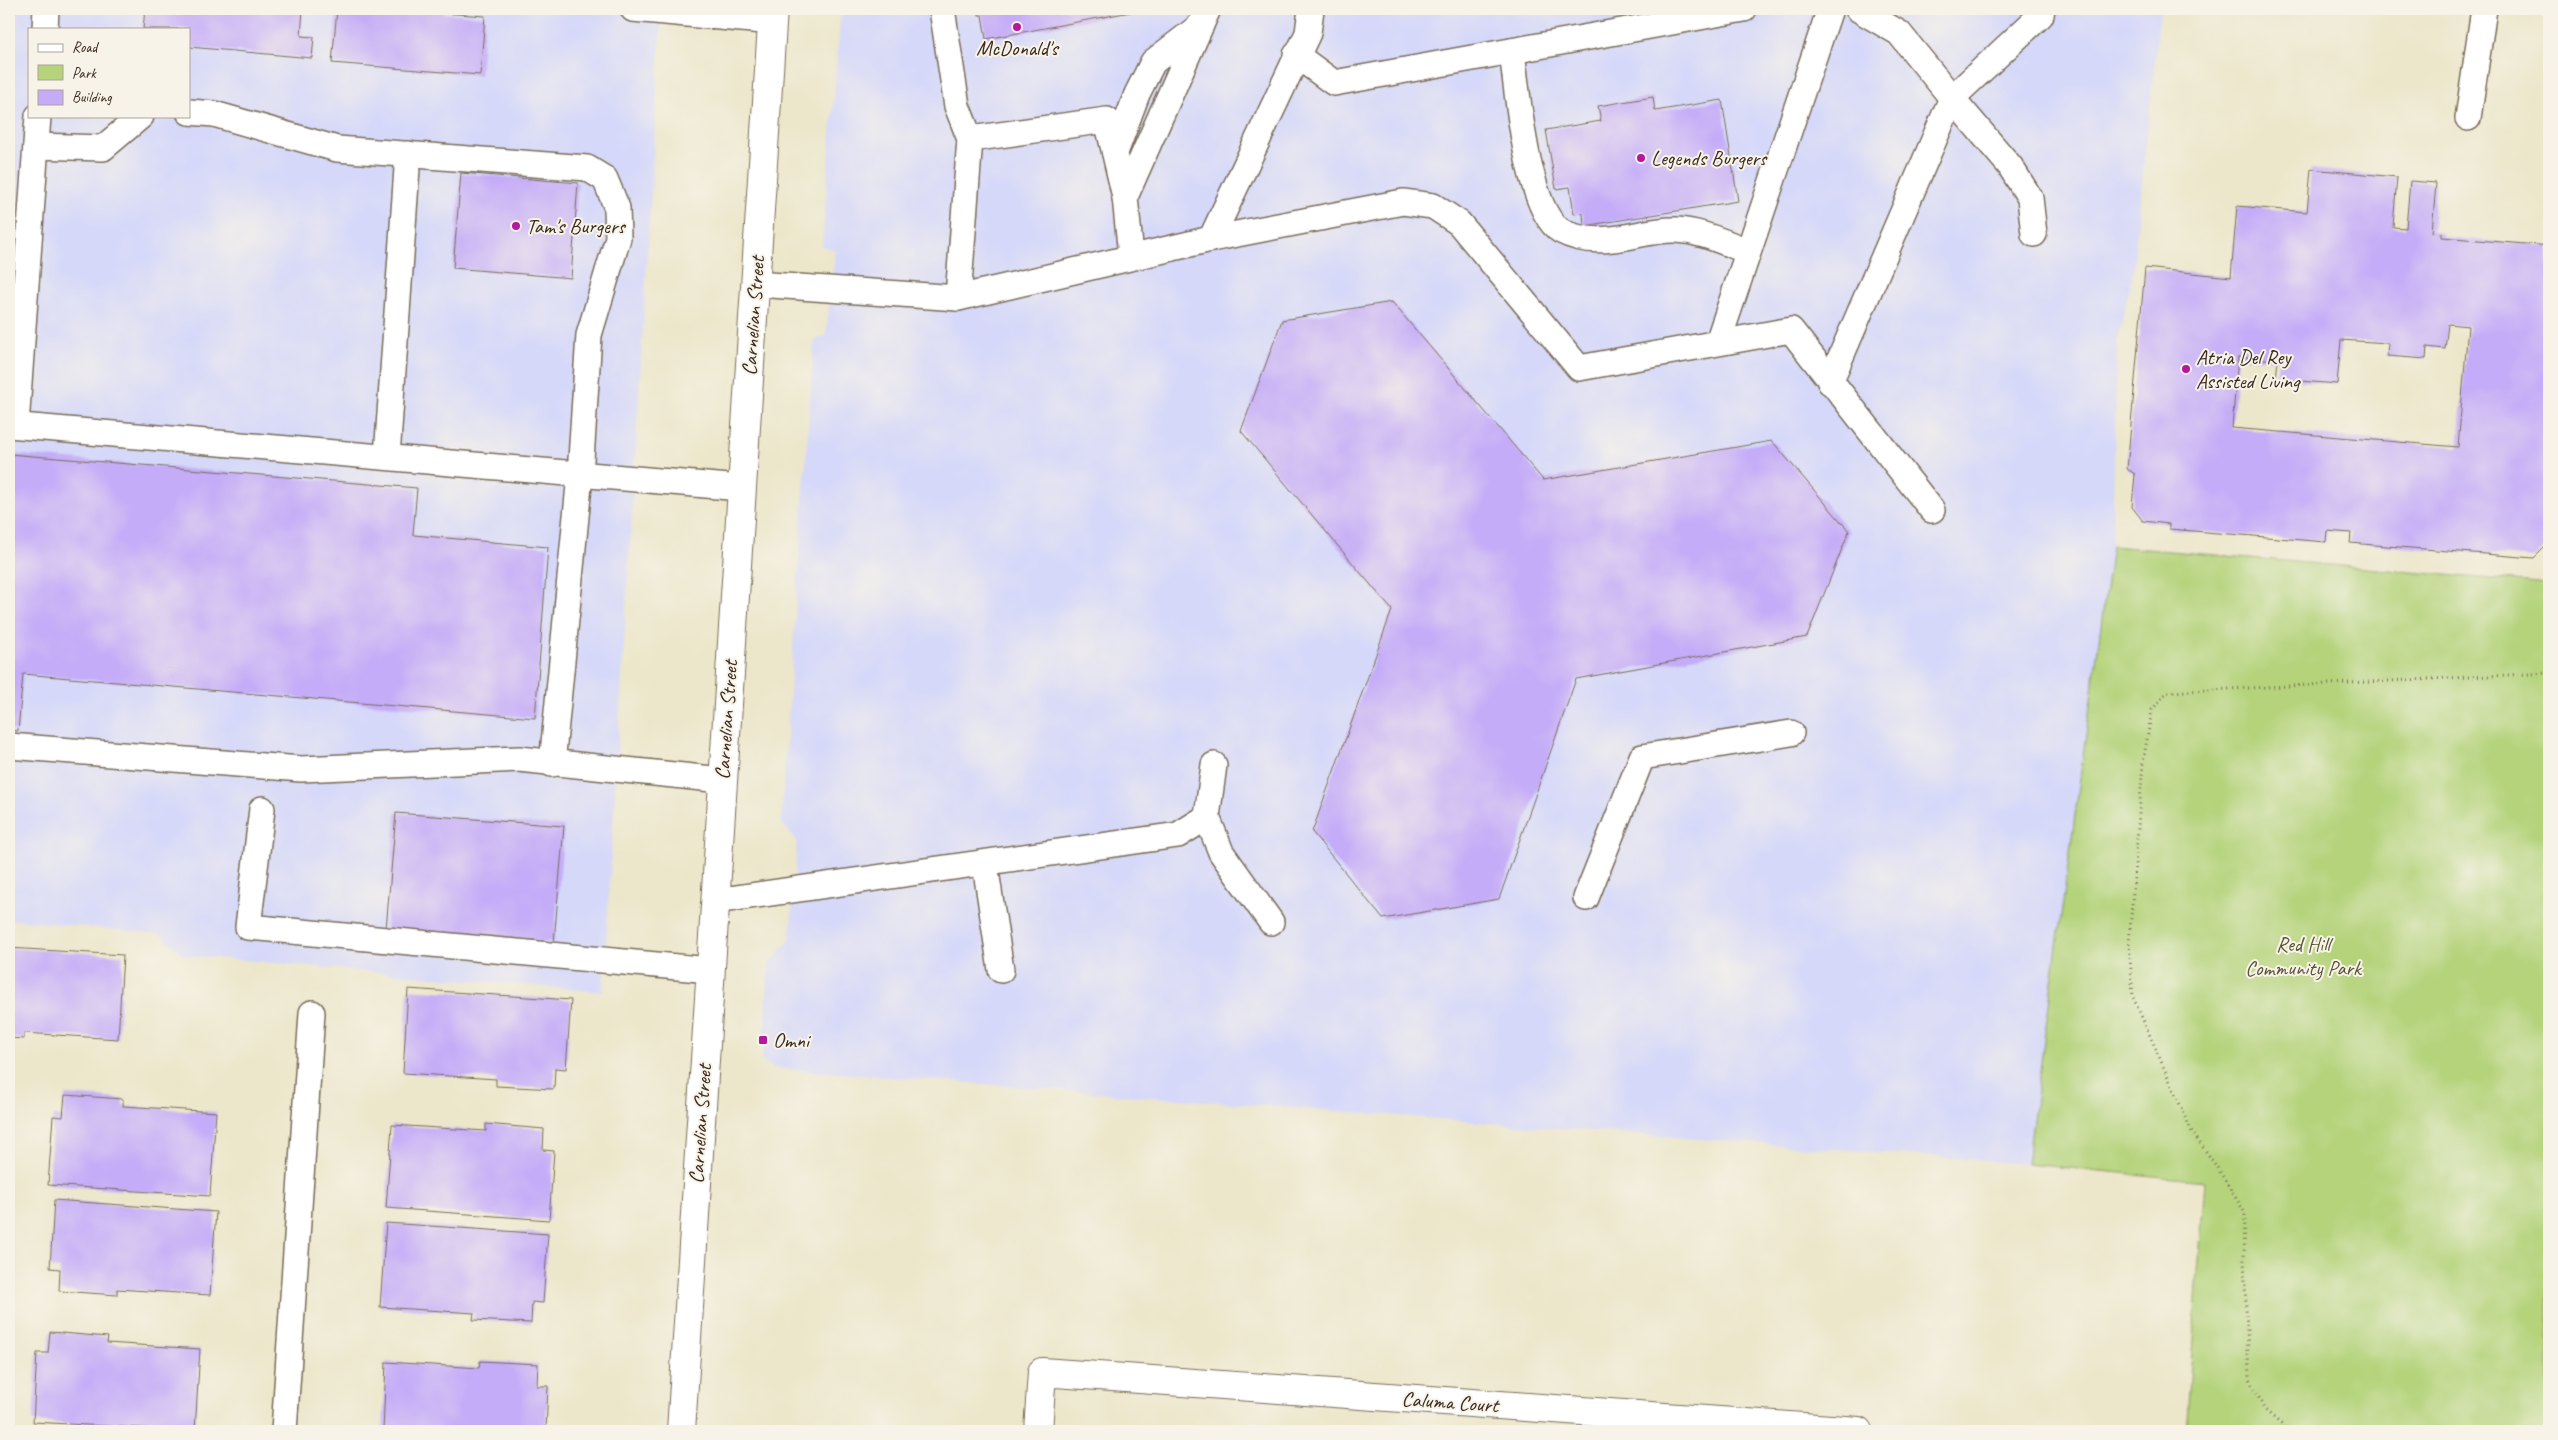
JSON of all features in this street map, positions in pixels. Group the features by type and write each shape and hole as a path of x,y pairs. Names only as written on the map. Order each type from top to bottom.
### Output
{"main road":[{"name":"Carnelian Street","path":"680,1431 773,15"},
{"name":"Caluma Court","path":"1038,1431 1042,1372 1859,1431"}],"lane":[{"path":"45,28 46,9"},
{"path":"634,9 773,15"},
{"path":"942,9 957,106 970,139 958,298"},
{"path":"1211,239 1296,54 1308,33 1311,9"},
{"path":"1296,54 1334,83 1744,9"},
{"path":"1718,342 1830,9"},
{"path":"1858,9 1899,33 2010,166 2030,198 2034,234"},
{"path":"1830,382 1952,98 2042,15 2042,9"},
{"path":"2468,118 2484,9"},
{"path":"1115,153 1137,94 1153,62 1206,16"},
{"path":"1125,197 1206,16"},
{"path":"1512,51 1529,168 1541,206 1559,230 1583,239 1611,240 1675,229 1704,235 1748,251"},
{"path":"190,112 214,114 337,149 587,168 606,179 617,208 618,238 589,335 580,475 552,764"},
{"path":"38,118 12,425 742,488"},
{"path":"36,146 103,148 139,118"},
{"path":"970,139 1108,120 1125,197 1131,256"},
{"path":"387,457 408,154"},
{"path":"755,284 958,298 1131,256 1211,239 1403,202 1433,206 1459,223 1579,368 1791,330 1932,510"},
{"path":"1586,898 1642,757 1791,732"},
{"path":"9,746 301,769 519,759 552,764 722,780"},
{"path":"1214,765 1207,817 1221,852 1271,922"},
{"path":"262,809 248,927 710,970"},
{"path":"715,901 1178,835 1207,817"},
{"path":"985,864 1001,970"},
{"path":"284,1431 312,1013"}],"path":[{"path":"2289,1431 2264,1409 2249,1376 2244,1260 2245,1213 2217,1167 2192,1132 2133,997 2129,943 2143,762 2152,710 2167,692 2549,673"}],"shaded area":[{"path":"9,9 662,9 603,992 184,955 160,934 9,919"},
{"path":"841,9 2160,9 2133,272 2117,343 2112,546 2027,1164 773,1068 762,1060 769,964 790,940 797,842 781,822 814,341 826,335 835,251 822,245"}],"green space":[{"name":"Red Hill Community Park","path":"2112,546 2549,584 2549,1431 2186,1431 2205,1181 2027,1164"}],"building":[{"path":"145,9 303,9 301,36 314,37 312,58 190,47 190,28 143,28"},
{"path":"337,9 443,9 443,13 485,16 480,75 332,63"},
{"name":"McDonald's","path":"978,9 1141,10 986,39 982,15 979,15"},
{"name":"Legends Burgers","path":"1653,97 1655,111 1722,100 1738,201 1584,226 1583,213 1574,214 1570,187 1556,189 1546,130 1601,121 1598,106"},
{"name":"Atria Del Rey Assisted Living","path":"2311,169 2397,177 2393,227 2406,228 2410,181 2436,183 2432,232 2442,233 2442,237 2549,246 2549,504 2545,547 2534,558 2350,543 2351,533 2327,531 2326,542 2169,529 2169,524 2143,521 2132,507 2135,474 2127,469 2145,268 2231,277 2237,206 2307,212","holes":["2448,324 2468,326 2458,447 2232,428 2238,357 2278,360 2276,379 2337,384 2341,340 2388,343 2387,356 2426,359 2427,347 2445,349"]},
{"name":"Tam's Burgers","path":"461,173 578,183 571,278 453,268"},
{"path":"1392,302 1543,480 1772,441 1849,531 1807,637 1576,679 1499,899 1383,919 1312,832 1392,610 1241,431 1282,320"},
{"path":"9,454 417,488 413,535 548,547 535,718 23,674 18,731 9,730"},
{"path":"396,813 564,826 554,942 386,929"},
{"path":"9,948 123,955 118,1039 24,1033 24,1039 9,1038"},
{"path":"408,989 571,1000 566,1069 555,1068 554,1089 496,1086 496,1079 403,1073"},
{"path":"65,1095 123,1099 123,1106 216,1112 210,1196 48,1185 53,1116 63,1117"},
{"path":"486,1124 544,1129 543,1150 554,1151 549,1220 386,1208 392,1125 486,1131"},
{"path":"54,1200 216,1212 210,1295 117,1289 117,1295 59,1291 60,1269 50,1268"},
{"path":"386,1223 548,1234 543,1303 532,1302 531,1323 473,1320 474,1313 380,1307"},
{"path":"50,1332 108,1337 107,1343 200,1349 195,1431 33,1422 37,1353 48,1353"},
{"path":"480,1361 538,1364 537,1386 548,1386 546,1431 383,1431 386,1362 479,1368"}],"place":[{"name":"McDonald's","path":"1017,27"},
{"name":"Legends Burgers","path":"1641,158"},
{"name":"Tam's Burgers","path":"516,226"},
{"name":"Atria Del Rey Assisted Living","path":"2186,369"},
{"name":"Omni","path":"763,1040"}]}
